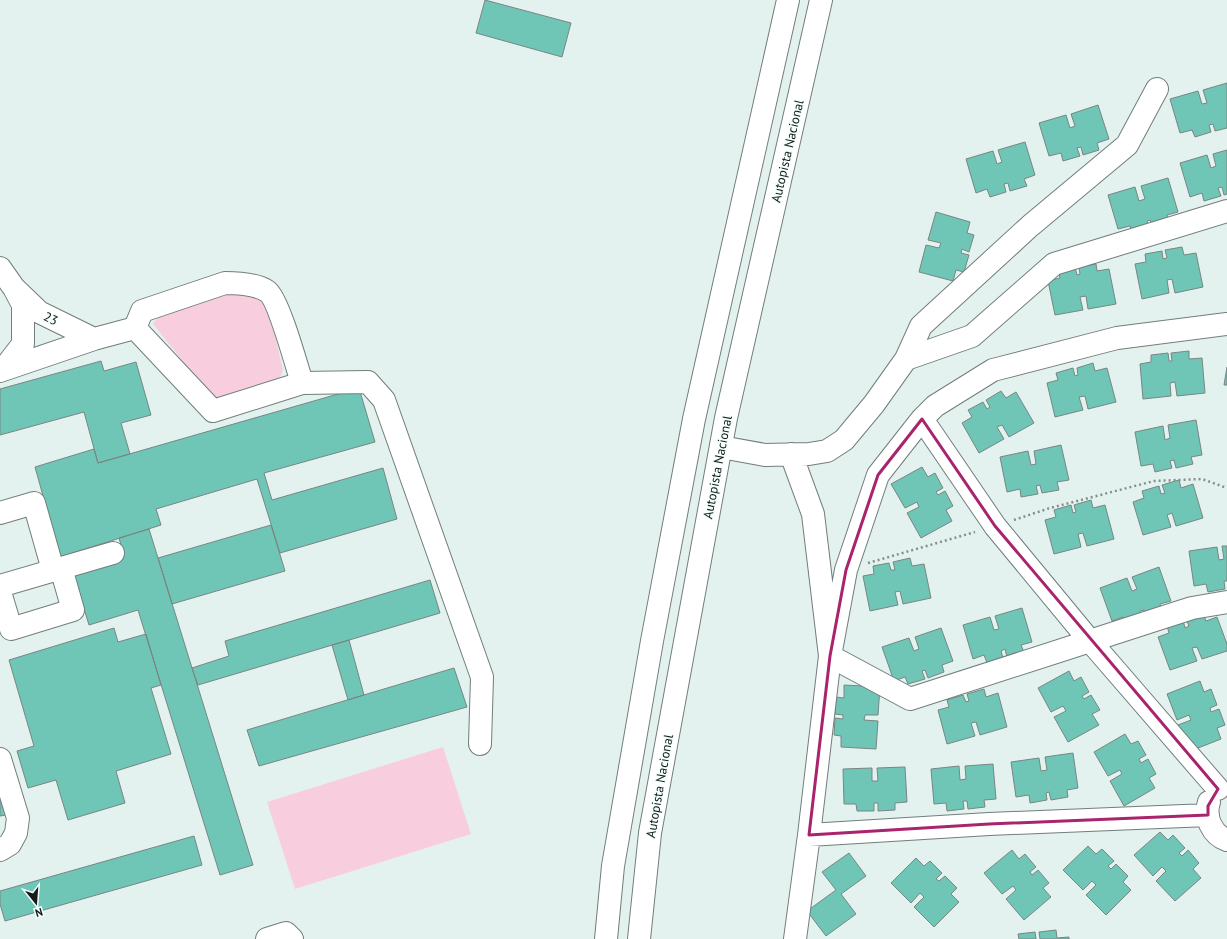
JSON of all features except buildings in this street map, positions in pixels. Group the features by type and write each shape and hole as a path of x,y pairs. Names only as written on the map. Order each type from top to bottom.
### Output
{"main road":[{"path":"606,939 613,866 652,641 693,427 788,0"},
{"name":"Autopista Nacional","path":"639,939 650,834 721,447 820,0"},
{"path":"721,447 765,455 809,454 827,451 844,440 874,404 906,359 921,326 1030,226 1127,145 1157,89"},
{"path":"906,359 972,336 1054,264 1227,211"},
{"name":"23","path":"0,268 14,288 22,305 23,344 1,370"},
{"path":"135,328 142,311 225,283 238,283 255,286 268,291 276,303 302,383"},
{"name":"23","path":"14,288 39,312 94,339"},
{"path":"795,939 830,656 846,570 878,475 922,419 935,406 993,370 1117,338 1227,324"},
{"path":"1,370 94,339 135,328"},
{"path":"135,328 213,411 302,383 368,382 384,400 482,677 480,744"},
{"path":"922,419 995,526 1090,641 1222,787 1211,797 1208,806 1208,815 1210,825 1216,833 1227,840"},
{"path":"790,454 813,514 830,656"},
{"path":"0,513 34,503 73,610 11,629 0,592"},
{"path":"0,586 113,553"},
{"path":"830,656 910,699 1192,608 1227,602"},
{"path":"0,759 18,818 16,833 10,844 0,850"},
{"path":"809,835 989,824 1208,815"},
{"path":"267,939 286,933 292,939"}],"path":[{"path":"846,570 995,526 1050,508 1154,482 1202,479 1227,488"}],"highlighted area":[{"path":"922,419 995,526 1218,789 1208,806 1208,815 989,824 809,835 830,656 846,570 878,475"}],"shaded area":[{"path":"232,291 260,298 268,306 283,370 279,380 230,398 216,397 206,390 153,324 156,319 164,313"},
{"path":"443,747 471,834 295,889 267,802"}]}
